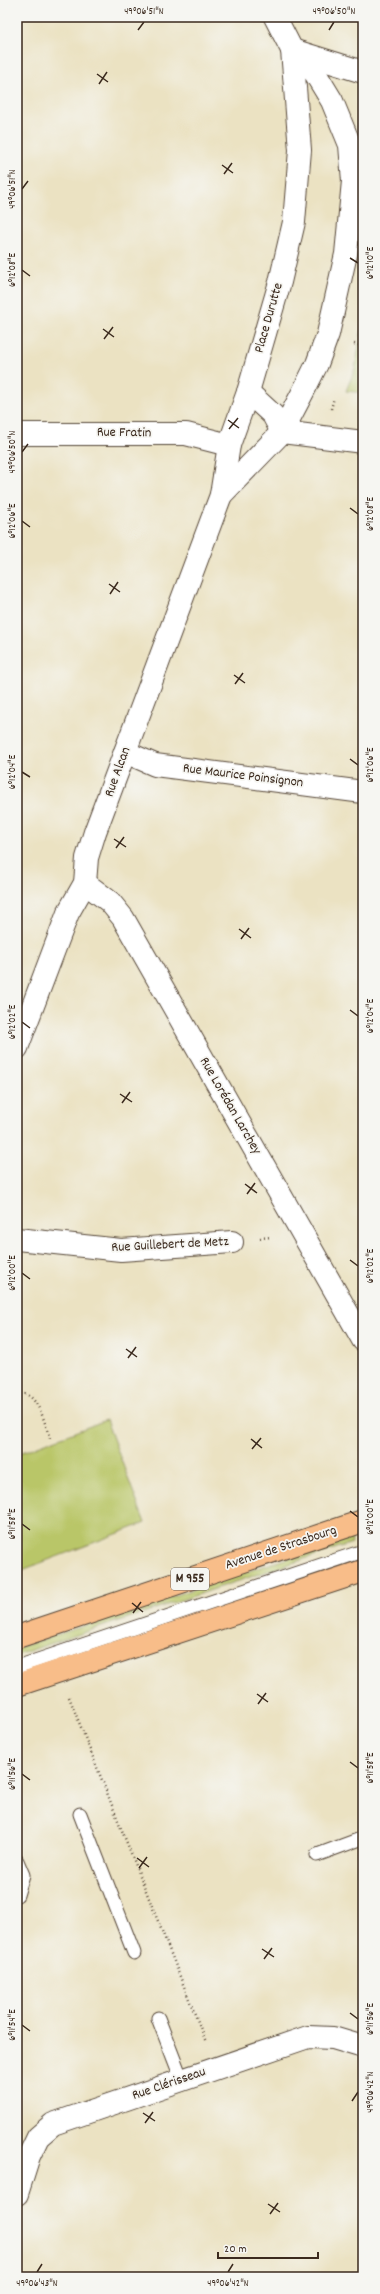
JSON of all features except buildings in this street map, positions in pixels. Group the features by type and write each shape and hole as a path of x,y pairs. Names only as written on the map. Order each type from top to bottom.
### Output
{"main road":[{"name":"Avenue de Strasbourg","path":"17,1637 363,1521"},
{"path":"17,1685 363,1571"}],"street":[{"path":"221,495 282,432 313,371 328,334 346,254 353,181 350,146 332,101 316,73 292,50 275,17"},
{"path":"292,50 363,72"},
{"name":"Place Durutte","path":"221,495 229,445 248,392 280,282 294,222 300,150 292,50"},
{"path":"248,392 273,415 282,432"},
{"path":"282,432 363,442"},
{"name":"Rue Fratin","path":"17,434 186,434 229,445"},
{"name":"Rue Alcan","path":"17,1048 68,913 85,883 87,858 221,495"},
{"name":"Rue Maurice Poinsignon","path":"125,752 155,765 363,792"},
{"name":"Rue Lorédan Larchey","path":"85,883 110,902 123,918 363,1340"},
{"name":"Rue Guillebert de Metz","path":"17,1238 121,1250 232,1242"},
{"name":"Rue Clérisseau","path":"17,2194 29,2156 38,2136 53,2124 308,2037 333,2038 363,2046"}],"lane":[{"name":"Avenue de Strasbourg","path":"17,1666 363,1551"},
{"path":"80,1814 134,1953"},
{"path":"318,1856 363,1838"},
{"path":"17,1862 22,1875 17,1895"},
{"path":"158,2018 182,2080"}],"path":[{"name":"Rue Guillebert de Metz","path":"232,1242 270,1237 296,1222"},
{"path":"17,1391 32,1397 37,1405 51,1441"},
{"path":"60,1671 70,1703 205,2037 213,2070"}],"green space":[{"path":"363,323 363,393 346,391 355,368"},
{"path":"106,1420 145,1523 17,1572 17,1454"},
{"path":"351,1537 352,1543 17,1655 17,1648"}]}
